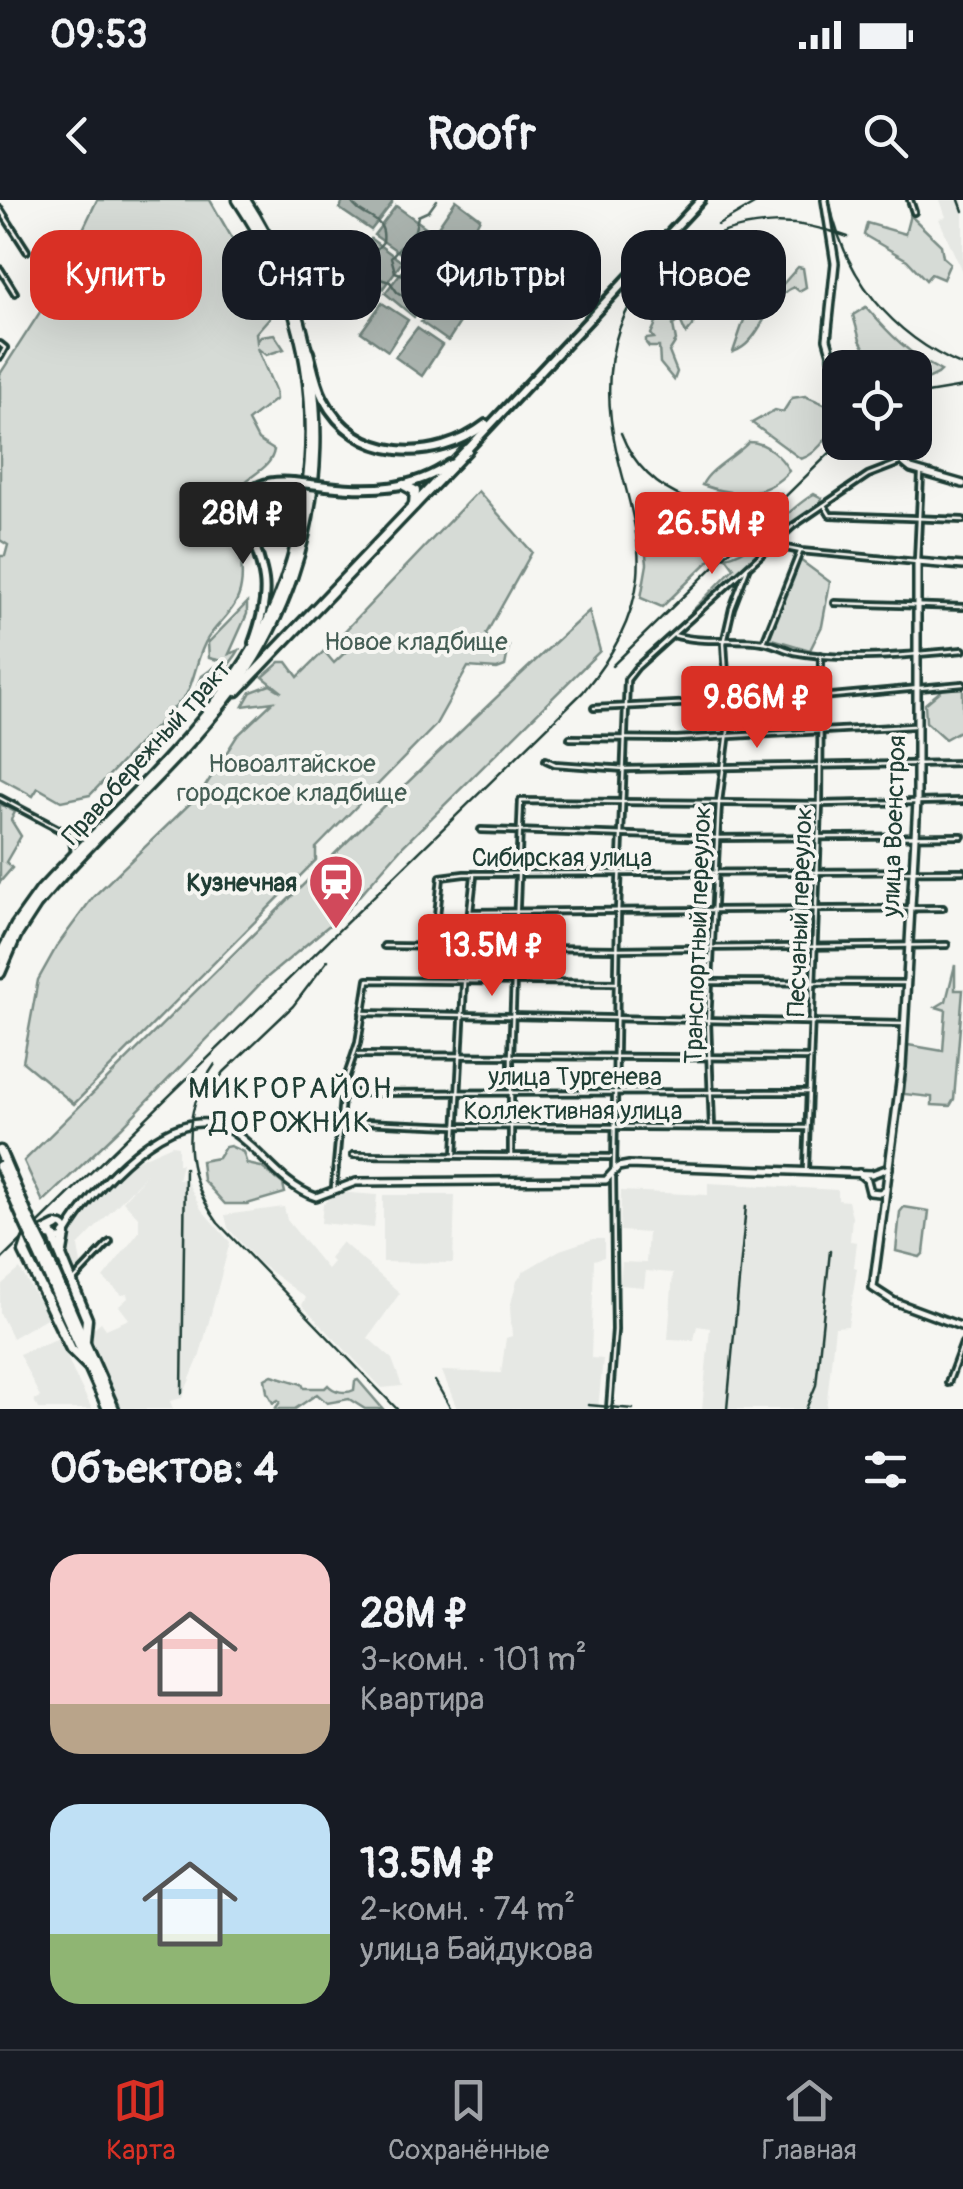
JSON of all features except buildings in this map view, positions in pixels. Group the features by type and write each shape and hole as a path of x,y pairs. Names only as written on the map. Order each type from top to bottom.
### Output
{"highway":[{"name":"Правобережный тракт","path":"0,956 28,907 228,696 279,610 300,551 310,506 314,459 314,411 306,338 283,268 241,200"},
{"name":"Правобережный тракт","path":"0,973 20,928 48,891 186,739 223,692 249,654 283,587 305,505 308,412 296,319 270,254 241,200"},
{"path":"186,739 467,450"},
{"path":"404,485 415,491 412,508"},
{"path":"250,495 250,518 268,534 287,531 297,522 305,505"},
{"path":"0,1150 27,1220"},
{"path":"0,1166 73,1315 79,1347"},
{"path":"56,1226 28,1240 24,1252 111,1409"},
{"path":"39,1234 53,1236 86,1319 79,1347"},
{"path":"62,1257 65,1235"},
{"path":"40,1249 79,1347 111,1409"},
{"path":"73,1315 86,1319"}],"main road":[{"path":"249,654 265,592 264,575 245,513 250,495 266,483 370,490 404,485 441,470 467,450 701,200"},
{"path":"306,338 316,381 328,406 350,430 376,445 402,451 442,449 473,434 503,411"}],"street":[{"path":"824,200 835,262 827,339 830,350"},
{"path":"910,200 914,212"},
{"path":"0,209 26,250"},
{"path":"0,269 15,293"},
{"path":"0,344 5,348 0,356"},
{"path":"610,1409 610,1359 615,1330 616,983 628,678 775,541 876,470 900,462 921,473 963,484"},
{"name":"улица Военстроя","path":"882,1193 902,1067 917,801 915,606 921,473"},
{"path":"824,504 830,515 963,520"},
{"path":"775,541 800,551 963,566"},
{"path":"764,642 800,551"},
{"name":"Транспортный переулок","path":"712,1127 708,1022 719,802 728,735 724,642 747,568"},
{"path":"836,603 963,607"},
{"path":"672,635 724,642 764,642 794,652 821,655 916,655 963,650"},
{"name":"Песчаный переулок","path":"806,1171 820,804 821,655"},
{"path":"594,708 821,697 963,684"},
{"path":"570,738 625,739 917,725"},
{"path":"546,760 555,764 624,768 963,762"},
{"path":"0,798 64,832 90,838"},
{"path":"511,1155 510,1056 521,801 963,801"},
{"path":"481,830 718,838 962,836"},
{"path":"64,832 72,841 74,856"},
{"name":"Сибирская улица","path":"438,916 441,877 474,874 963,871"},
{"path":"454,1154 474,874"},
{"path":"471,912 943,908"},
{"path":"384,946 713,948 947,944"},
{"path":"334,1191 342,1093 358,1043 368,980 616,983"},
{"path":"710,982 906,983"},
{"path":"362,1013 904,1024"},
{"path":"358,1043 368,1053"},
{"path":"355,1055 811,1058"},
{"name":"улица Тургенева","path":"342,1093 808,1092"},
{"name":"Коллективная улица","path":"339,1121 455,1126 807,1128"},
{"path":"79,1214 56,1226 53,1236 60,1239 65,1235 79,1214 150,1141 172,1128 194,1125 229,1130 310,1196 321,1196 356,1182 602,1181 613,1176 618,1167 629,1165 859,1173 869,1177 889,1168"},
{"path":"353,1155 614,1156"},
{"path":"881,1173 887,1180"},
{"path":"869,1177 868,1189 882,1193 875,1291 963,1326"},
{"path":"56,1226 64,1227 65,1235"},
{"path":"72,1282 110,1242"},
{"path":"948,1383 963,1343"}],"shaded area":[{"path":"940,200 963,200 963,274 939,219 946,217"},
{"path":"178,1146 178,1164 182,1164 178,1180 186,1179 201,1209 230,1242 200,1355 182,1398 170,1401 173,1409 122,1409 89,1332 101,1322 106,1329 129,1319 119,1306 128,1298 127,1294 122,1295 103,1278 139,1232 139,1218 123,1201 146,1175 78,1246 82,1270 74,1276 64,1244 78,1220 131,1163"},
{"path":"708,1183 838,1190 838,1200 848,1201 852,1217 850,1241 857,1242 857,1268 848,1326 835,1327 826,1409 702,1409 710,1328 697,1326 694,1340 668,1339 673,1273 646,1271 644,1287 620,1285 622,1262 646,1263 648,1233 620,1231 621,1191 708,1195"},
{"path":"337,1192 377,1195 374,1228 321,1223 323,1204"},
{"path":"383,1195 455,1195 453,1263 383,1262"},
{"path":"284,1207 287,1220 327,1269 333,1262 329,1258 342,1242 400,1293 368,1338 392,1359 402,1386 382,1388 302,1305 306,1298 259,1263 228,1228 225,1215"},
{"path":"604,1239 604,1257 594,1260 591,1358 603,1359 598,1409 457,1409 442,1371 501,1373 506,1338 512,1336 510,1307 517,1281 524,1271 560,1250"},
{"path":"20,1269 48,1317 12,1338 0,1313 0,1295 2,1284"},
{"path":"59,1338 92,1409 38,1409 34,1400 40,1397 19,1354"}],"green space":[{"path":"97,200 210,200 227,230 222,230 222,320 267,320 256,333 257,342 261,336 274,334 284,349 266,355 257,348 276,399 248,421 258,440 274,450 267,464 236,495 234,515 242,574 236,601 204,644 186,695 90,795 61,801 38,788 33,796 0,778 0,556 5,556 8,545 0,540 0,374 35,320 202,320 202,230 83,230"},
{"path":"910,215 941,245 943,257 950,263 943,279 931,274 926,280 907,260 864,235 867,223 905,234"},
{"path":"798,267 803,268 806,287 786,292 786,281"},
{"path":"866,307 909,350 866,350 853,315"},
{"path":"653,320 680,320 673,325 676,341 669,352 677,372 674,380 660,363 659,347 646,343 646,339 654,338 651,334 656,323"},
{"path":"680,320 693,320 693,326 686,334"},
{"path":"744,320 764,320 751,340 733,352"},
{"path":"805,396 822,403 822,443 801,459 752,423 775,410 783,412 792,398"},
{"path":"749,442 772,451 789,471 770,486 748,492 702,485 711,473"},
{"name":"Новоалтайское городское кладбище","path":"478,491 532,552 486,634 491,645 509,646 505,666 468,667 435,726 316,848 316,860 74,1104 23,1062 38,980 57,946 93,897 201,793 237,736 273,702 243,706 251,692 270,685 282,692 263,677 280,662 287,662 298,677 324,651 334,663 352,646 341,635"},
{"path":"814,494 822,498 819,504 691,612 734,568 726,557 750,546"},
{"path":"673,507 723,522 760,511 662,607 641,598 647,564 645,545 668,527"},
{"path":"800,560 830,582 822,626 810,650 769,638"},
{"path":"247,603 247,614 229,654 239,650 208,693 194,704 202,676 223,661 209,658 208,643"},
{"path":"589,611 600,651 403,846 345,912 264,980 122,1127 43,1202 24,1161 375,815"},
{"path":"963,688 963,729 945,739 926,722 925,704 943,689"},
{"path":"0,804 15,812 11,820 21,836 6,862 12,868 0,882"},
{"path":"955,965 955,990 963,990 954,1099 950,1106 932,1105 932,1097 904,1094 908,1045 943,1051 946,1010 936,1007 946,1001"},
{"path":"230,1146 243,1152 247,1164 261,1167 283,1184 285,1193 247,1204 225,1204 203,1180 201,1161 218,1158"},
{"path":"904,1207 929,1211 924,1253 920,1257 896,1251 900,1212"},
{"path":"272,1375 304,1388 328,1385 344,1392 354,1390 358,1380 383,1409 365,1409 349,1399 327,1403 317,1394 295,1409 275,1409 280,1402 273,1403 265,1379"}],"water":[{"path":"343,200 392,200 371,230 340,209"},
{"path":"456,200 480,218 474,230 437,228"},
{"path":"396,206 427,228 401,230 401,254 381,240 381,230 378,230"},
{"path":"381,246 401,263 381,291"},
{"path":"401,272 401,306 385,293"},
{"path":"381,304 401,315 401,320 408,320 388,351 361,332 370,320 381,320"},
{"path":"422,320 462,320 448,341"},
{"path":"417,328 442,345 422,376 395,357"}],"railway":[{"path":"718,225 761,200"},
{"path":"829,200 846,254 875,300 914,338 963,366"},
{"path":"959,200 963,211"},
{"path":"0,1261 583,692 603,666 631,608 639,560 611,417 612,356 631,302 649,279 671,259 700,242 737,228 792,224 848,237"},
{"path":"932,392 963,387"},
{"path":"621,433 648,474 666,489 688,499 734,507 758,503 781,493"},
{"path":"612,666 823,460"},
{"path":"211,1089 293,1006 328,960"},
{"path":"215,1064 203,1083 191,1124 192,1164 206,1204 218,1223 397,1409"},
{"path":"182,1393 185,1168"},
{"path":"727,1409 746,1206"},
{"path":"806,1409 816,1385 830,1251"},
{"path":"435,1381 451,1409"},
{"path":"588,1405 633,1409"}],"place":[{"name":"Кузнечная","path":"336,931"}],"district":[{"name":"МИКРОРАЙОН ДОРОЖНИК","path":"291,1105"}],"park label":[{"name":"Новое кладбище","path":"416,641"}]}
